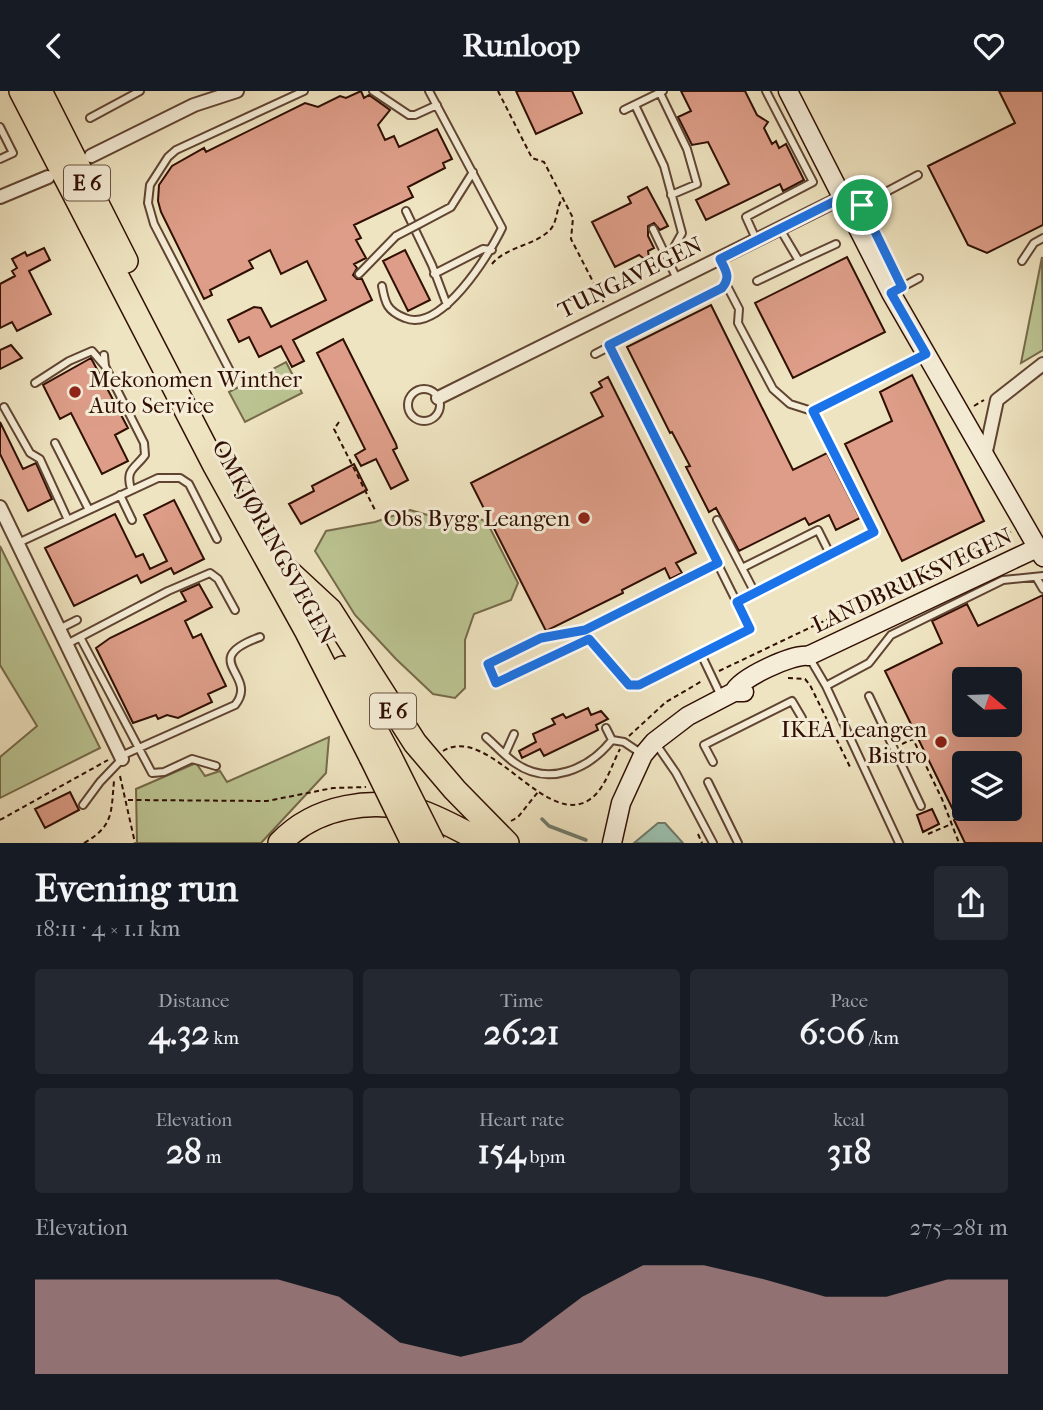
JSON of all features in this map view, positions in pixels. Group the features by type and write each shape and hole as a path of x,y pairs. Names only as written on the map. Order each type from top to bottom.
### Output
{"highway":[{"name":"OMKJØRINGSVEGEN","path":"21,91 209,455 307,632 433,843"},
{"name":"OMKJØRINGSVEGEN","path":"40,91 198,402 289,572 380,756 413,843"},
{"name":"E 6","path":"289,572 330,610 415,743 455,790 507,843"},
{"path":"279,843 299,827 324,814 374,804 421,812 485,843"},
{"path":"303,843 342,824 387,818 429,827 461,843"}],"street":[{"path":"90,156 194,105 237,91"},
{"path":"788,91 891,293 1041,550"},
{"path":"0,197 48,177"},
{"name":"TUNGAVEGEN","path":"438,398 780,229 847,204"},
{"path":"985,456 997,400 1043,364"},
{"path":"0,507 67,644 118,760"},
{"name":"LANDBRUKSVEGEN","path":"603,843 620,781 630,761 649,749 688,716 728,694 741,693 804,663 808,656 1041,550"},
{"name":"LANDBRUKSVEGEN","path":"612,843 621,803 649,749"}],"lane":[{"path":"90,118 140,91"},
{"path":"229,369 153,224 148,203 150,185 159,169 177,150 304,91"},
{"path":"373,91 410,115 437,105"},
{"path":"382,286 385,305 394,314 409,320 428,319 447,305 492,250 502,228 429,91"},
{"path":"757,240 746,217 813,181 766,91"},
{"path":"624,110 662,92 687,149 697,184 671,195"},
{"path":"635,105 664,166 682,233 668,258"},
{"path":"0,127 13,153 0,159"},
{"path":"359,274 396,236 450,207 473,172"},
{"path":"847,204 918,175"},
{"path":"406,211 447,305"},
{"path":"653,229 678,281"},
{"path":"780,229 799,261"},
{"path":"1022,261 1034,243 1043,238"},
{"path":"757,281 836,244"},
{"path":"434,274 483,249 492,250"},
{"path":"720,259 728,274 726,284 739,309 738,323 773,389 790,404 813,411 926,354"},
{"path":"891,293 919,278"},
{"path":"595,353 726,284"},
{"path":"585,630 589,639 629,685 639,685 750,629 609,345"},
{"path":"35,383 69,361 92,351 105,366 144,443 145,455 129,470 131,489"},
{"path":"104,355 105,366"},
{"path":"426,390 438,398 438,412 431,419 422,421 410,412 410,398 417,391 426,390"},
{"path":"4,407 30,453 40,459 68,520"},
{"path":"737,602 874,532 813,411"},
{"path":"55,443 89,510"},
{"path":"18,543 158,478 180,478 189,484 216,539"},
{"path":"120,495 132,520"},
{"path":"717,520 755,593"},
{"path":"742,568 818,530 830,554"},
{"path":"589,639 496,683 488,664 541,638 585,630 718,563"},
{"path":"67,644 168,591 210,573 218,579 235,610"},
{"path":"826,686 869,663 891,635 1003,580 1040,576 1043,589"},
{"path":"59,629 77,620"},
{"path":"80,637 152,773 164,772 192,759 216,766"},
{"path":"83,805 118,760 235,705 242,690 230,659 232,653 237,645 260,637"},
{"path":"701,654 728,694"},
{"path":"808,656 826,686 899,843"},
{"path":"869,697 921,806"},
{"path":"713,762 704,745 792,701 802,717"},
{"path":"606,728 612,740"},
{"path":"505,754 514,734"},
{"path":"486,737 524,769 559,774 583,765 604,751 612,740"},
{"path":"612,740 649,749 676,772 713,843"},
{"path":"708,782 738,843"}],"path":[{"path":"498,91 531,158 544,162 573,218 570,239 610,314"},
{"path":"492,264 499,256 553,227 562,198"},
{"path":"339,422 334,429 376,512"},
{"path":"788,678 805,679 810,685 851,769"},
{"path":"901,744 913,739 942,799 958,843"},
{"path":"436,756 454,746 469,746 538,791 565,805 579,804 591,799"},
{"path":"0,820 118,760"},
{"path":"85,843 101,834 110,820 118,760"},
{"path":"611,765 620,770"},
{"path":"127,800 267,801 333,788 370,787"},
{"path":"503,820 510,821 518,817 538,791"},
{"path":"928,834 950,824"},
{"path":"696,832 702,843"}],"shaded area":[{"path":"1042,257 1043,350 1021,363"},
{"path":"286,362 302,393 245,422 229,392"},
{"path":"410,510 438,518 469,515 483,520 491,530 518,583 511,600 474,614 465,640 465,688 455,698 433,694 396,659 355,615 315,551 326,531 375,522"},
{"path":"0,546 100,748 0,798 0,757 37,726 0,665"},
{"path":"329,737 326,773 261,843 137,843 136,789 196,763 205,776 220,771 227,782"},
{"path":"658,823 665,823 683,843 634,843"}],"building":[{"path":"361,91 364,98 369,95 390,110 378,125 385,140 394,136 399,147 437,129 452,159 443,163 445,168 408,187 413,197 354,225 361,238 356,240 366,258 354,264 357,268 353,275 362,279 372,300 293,340 304,361 292,367 281,346 259,357 249,337 239,342 228,320 254,307 261,308 271,327 326,300 307,261 281,274 270,250 249,261 253,268 210,290 212,295 204,299 161,212 158,201 159,185 172,166 204,148 206,152 305,103 318,107 340,96 346,98"},
{"path":"516,91 572,91 582,113 536,134"},
{"path":"681,91 745,91 757,115 768,122 764,128 772,144 776,141 779,148 786,144 804,180 783,191 780,184 706,220 696,200 729,184 708,142 692,145 678,117 691,111"},
{"path":"999,91 1043,91 1043,225 987,253 968,245 928,166 1015,123"},
{"path":"647,187 668,226 660,230 654,223 648,226 648,236 654,248 648,251 650,263 639,255 615,267 592,222 631,203 628,197"},
{"path":"44,248 50,260 29,271 51,314 17,331 12,322 0,328 0,284 15,276 12,271 17,268 12,259 25,252 27,256"},
{"path":"405,250 430,300 408,311 383,261"},
{"path":"847,257 885,332 793,378 755,303"},
{"path":"711,305 793,470 827,453 860,518 836,530 829,515 809,525 805,518 739,551 716,508 709,512 686,467 690,466 672,432 670,433 627,347"},
{"path":"343,339 396,444 397,448 393,450 408,480 391,489 376,459 361,466 355,455 365,449 317,353"},
{"path":"11,345 22,358 0,369 0,350"},
{"path":"91,358 128,428 115,435 128,461 102,474 71,413 60,419 43,385"},
{"path":"912,375 984,521 902,561 845,444 892,421 880,392"},
{"name":"Obs Bygg Leangen","path":"608,377 696,553 676,563 682,573 670,579 665,568 622,590 623,593 546,631 471,483 603,416 591,393 602,387 599,382"},
{"path":"0,422 23,469 36,463 52,499 28,511 0,454"},
{"path":"354,464 367,490 301,524 289,504 314,491 312,486"},
{"path":"174,500 204,559 174,574 171,568 141,583 137,575 74,606 45,548 115,514 136,557 143,554 150,569 167,561 144,515"},
{"path":"199,584 212,607 185,621 193,638 201,634 226,686 208,694 212,702 178,718 167,715 158,719 156,715 133,723 96,648 110,638 186,601 181,592"},
{"path":"1043,595 1043,843 965,843 954,821 1022,821 1022,751 952,751 952,808 885,671 942,643 932,621 967,604 978,626"},
{"path":"588,708 591,715 601,711 608,719 596,725 598,730 544,756 540,749 522,758 519,751 536,742 533,734 555,724 552,719 563,714 566,718"},
{"path":"70,792 79,810 45,828 35,809"},
{"path":"932,809 939,824 923,832 917,815"}],"waterway":[{"path":"542,819 549,826 586,840"}],"place":[{"name":"Mekonomen Winther Auto Service","path":"75,392"},
{"name":"Obs Bygg Leangen","path":"584,518"},
{"name":"IKEA Leangen Bistro","path":"941,742"}],"route":[{"path":"843,197 850,211 862,205 902,287 891,293 926,354 813,411 874,532 737,602 750,629 639,685 629,685 589,639 496,683 488,664 541,638 585,630 718,563 609,345 722,288 728,281 728,274 720,259 843,197"}]}
